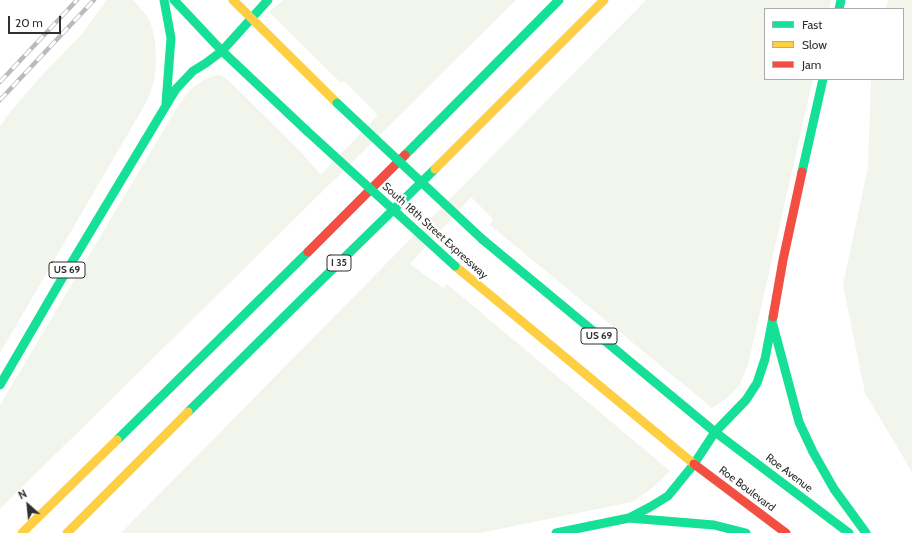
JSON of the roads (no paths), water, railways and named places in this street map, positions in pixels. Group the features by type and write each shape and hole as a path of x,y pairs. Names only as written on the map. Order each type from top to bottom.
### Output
{"main road":[{"name":"US 69","path":"0,385 166,105 171,38 164,0"},
{"name":"South 18th Street Expressway","path":"174,0 222,51 455,266 694,464"},
{"name":"US 69","path":"233,0 337,103 482,239 715,432"},
{"path":"166,105 183,81 194,71 222,51 268,0"},
{"name":"I 35","path":"22,533 351,209 559,0"},
{"name":"I 35","path":"67,533 303,298 468,137 604,0"},
{"path":"629,518 668,496 694,464 715,432 746,400 756,383 765,359 783,260 823,80"},
{"path":"772,320 799,422 813,452 834,489 866,533"},
{"name":"Roe Avenue","path":"715,432 849,533"},
{"name":"Roe Boulevard","path":"694,464 786,533"},
{"path":"556,533 629,518 714,525 746,533"}],"railway":[{"path":"0,82 77,0"},
{"path":"0,100 94,0"}]}
